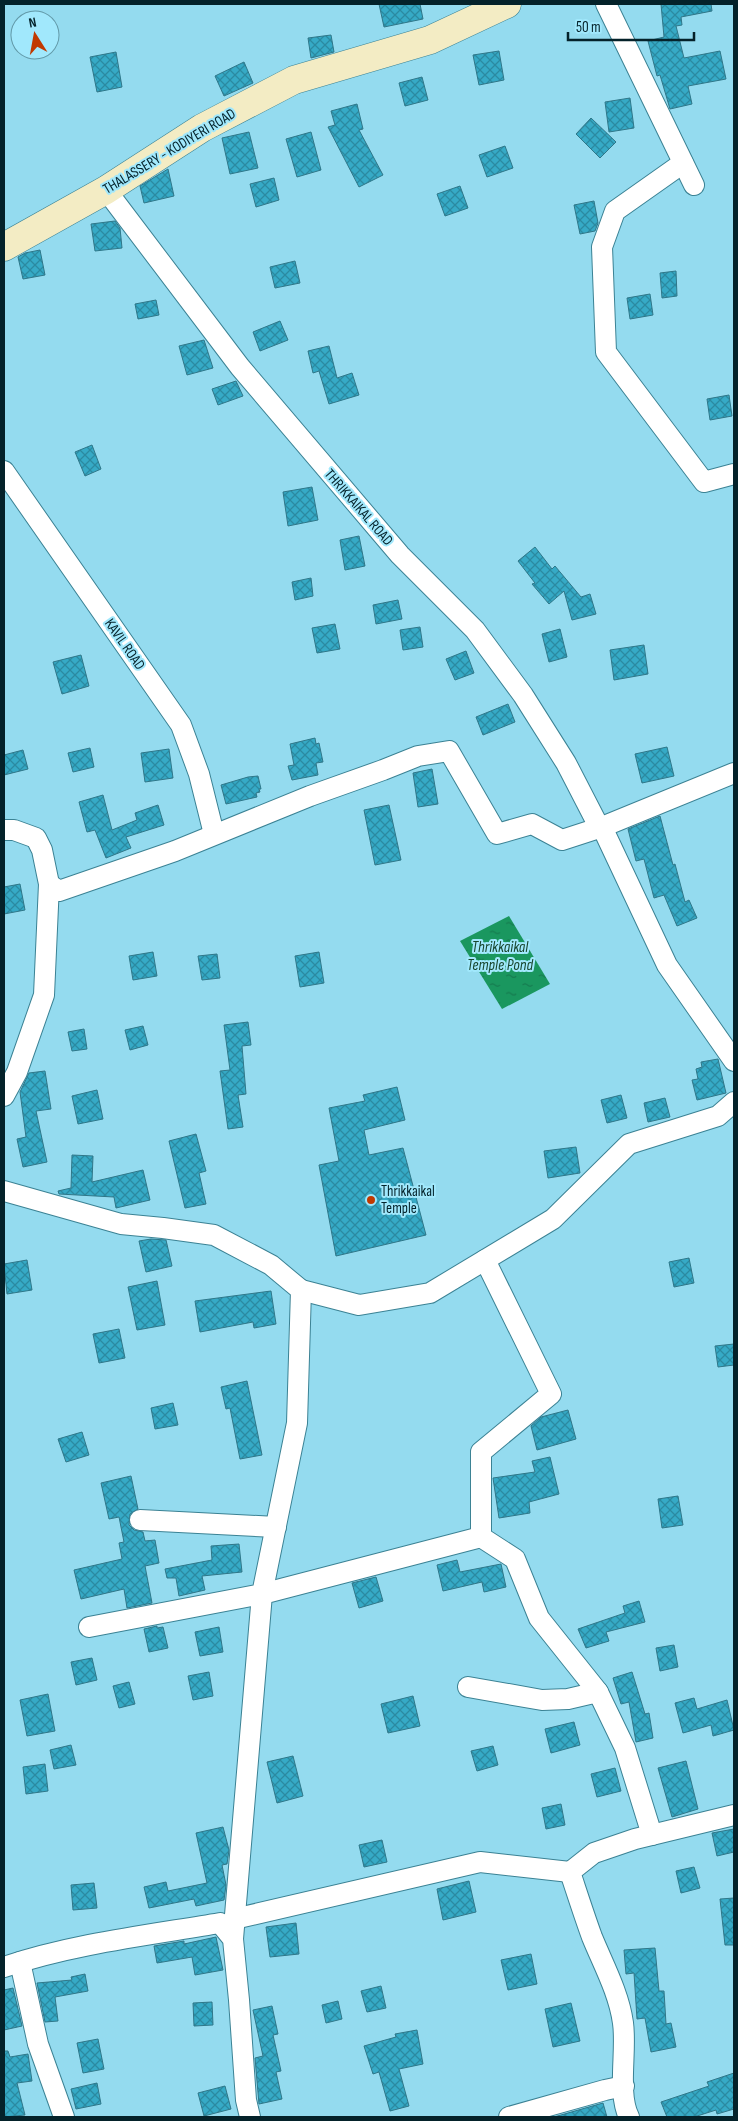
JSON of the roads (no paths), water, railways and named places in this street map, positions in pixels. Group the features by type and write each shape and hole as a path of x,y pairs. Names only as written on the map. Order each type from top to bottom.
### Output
{"main road":[{"name":"THALASSERY - KODIYERI ROAD","path":"4,247 106,190 202,128 294,80 430,40 506,4"}],"street":[{"path":"606,4 694,185"},
{"path":"683,163 614,211 602,247 606,352 704,482 734,474"},
{"name":"THRIKKAIKAL ROAD","path":"106,190 240,367 400,555 475,630 523,695 566,763 598,824 602,827 667,965 734,1061"},
{"name":"KAVIL ROAD","path":"4,471 181,725 199,774 214,834"},
{"path":"50,884 59,891 174,851 418,756 449,751 497,834 532,824 562,840 602,827 734,773"},
{"path":"4,830 14,830 36,838 42,850 50,884 44,995 17,1072 4,1096"},
{"path":"4,1190 121,1224 214,1235 271,1265 301,1290 359,1305 430,1293 553,1219 629,1144 718,1116 734,1102"},
{"path":"481,1537 480,1452 551,1394 485,1260"},
{"path":"250,2117 246,2100 234,1929 262,1594 297,1423 301,1290"},
{"path":"140,1520 276,1527"},
{"path":"89,1627 262,1594 481,1537 514,1559 539,1618 598,1692 625,1748 652,1835"},
{"path":"468,1688 542,1700 568,1699 598,1692"},
{"path":"64,2117 12,1965 130,1938 220,1923 234,1929 480,1862 570,1872 594,1853 635,1839 734,1815"},
{"path":"570,1872 592,1935 612,1982 623,2022 624,2086 626,2111 629,2117"},
{"path":"509,2117 624,2086"}],"water":[{"name":"Thrikkaikal Temple Pond","path":"509,916 550,984 502,1009 460,941"}],"place":[{"name":"Thrikkaikal Temple","path":"371,1200"}]}
